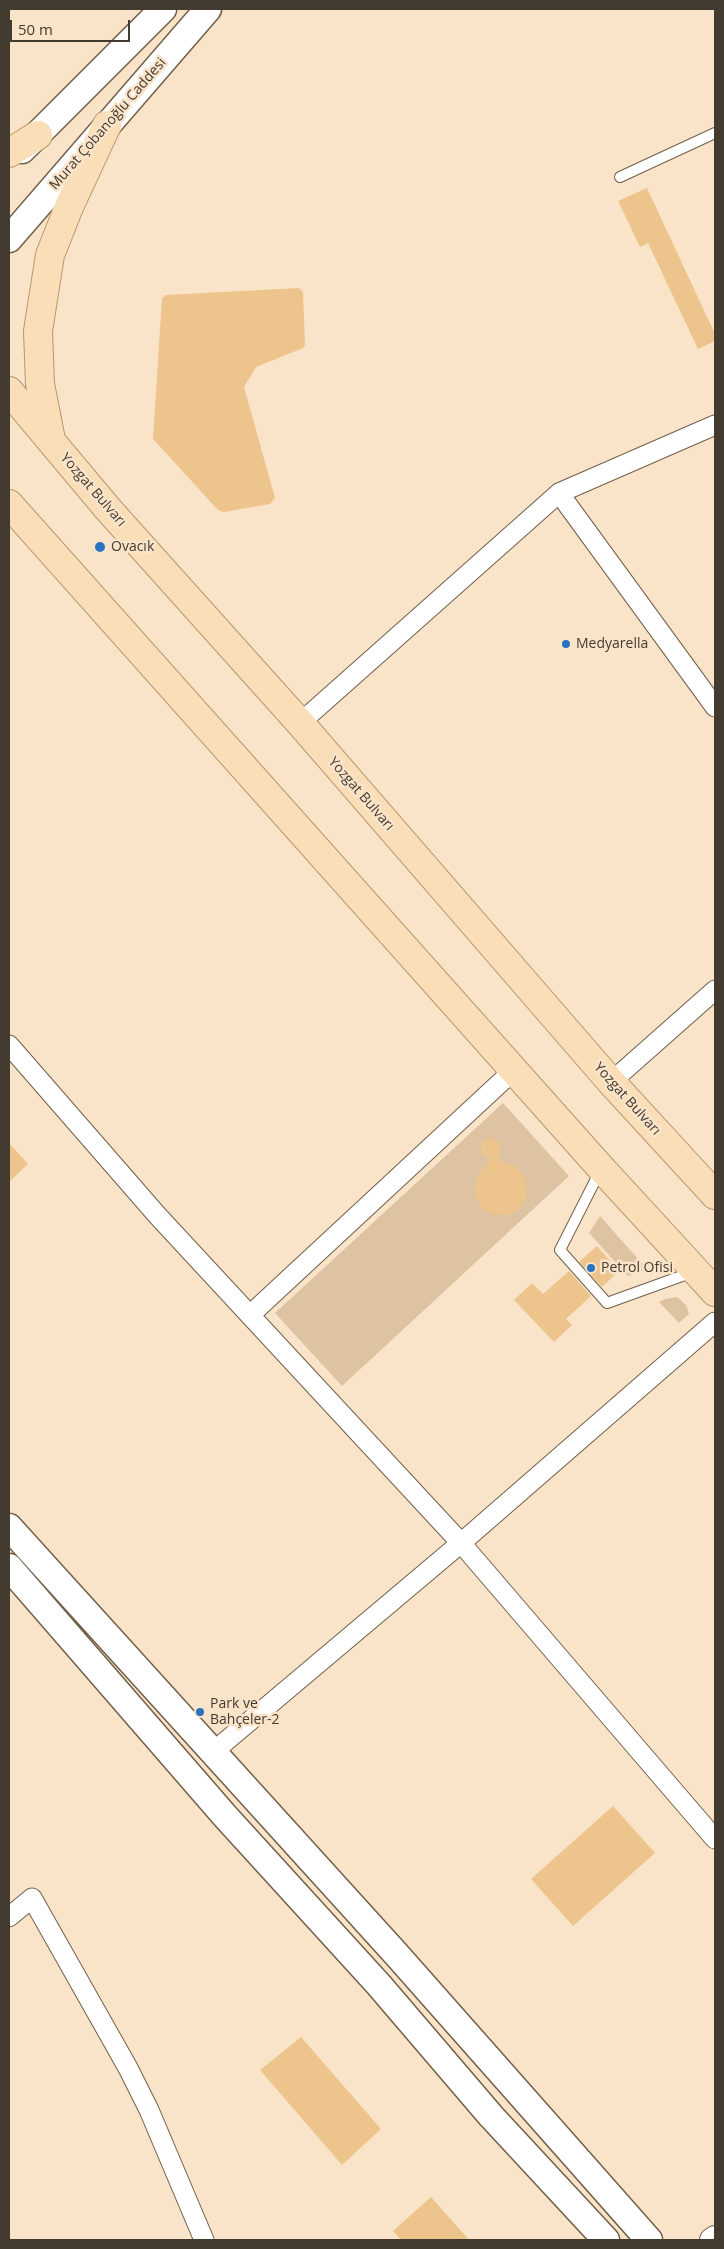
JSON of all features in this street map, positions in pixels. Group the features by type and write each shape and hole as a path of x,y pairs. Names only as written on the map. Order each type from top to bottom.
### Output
{"main road":[{"path":"9,163 163,9"},
{"name":"Murat Çobanoğlu Caddesi","path":"9,239 208,9"},
{"path":"51,441 40,384 38,331 50,255 69,207 107,125"},
{"path":"9,153 38,136"},
{"name":"Yozgat Bulvarı","path":"9,391 108,508 300,724 611,1082 715,1195"},
{"path":"15,515 601,1168 715,1292"},
{"path":"9,1527 396,1955 525,2103 649,2240"},
{"path":"9,1567 225,1816 379,1985 491,2116 606,2240"}],"street":[{"path":"300,724 560,493 715,425"},
{"path":"560,493 715,707"},
{"path":"611,1082 715,990"},
{"path":"9,1045 157,1215 461,1543 715,1839"},
{"path":"250,1315 514,1070"},
{"path":"213,1752 461,1543 715,1322"},
{"path":"9,1917 32,1898 128,2068 149,2110 204,2240"}],"lane":[{"path":"620,177 715,133"},
{"path":"601,1168 560,1250 607,1303 696,1271"}],"shaded area":[{"path":"503,1103 569,1176 342,1386 275,1313"},
{"path":"600,1216 647,1269 628,1276 589,1233"},
{"path":"677,1297 686,1305 689,1314 679,1323 659,1302"}],"building":[{"path":"647,188 715,334 715,341 698,349 648,243 640,247 618,201"},
{"path":"299,288 303,292 305,345 303,348 256,367 244,387 275,498 270,504 224,512 218,510 153,439 162,298 166,295"},
{"path":"489,1138 496,1139 500,1144 499,1161 515,1166 526,1180 527,1197 517,1211 509,1215 491,1214 484,1210 475,1195 477,1177 490,1160 482,1154 481,1147 483,1141"},
{"path":"9,1143 28,1164 9,1182"},
{"path":"597,1246 619,1271 602,1287 579,1262"},
{"path":"569,1271 591,1296 566,1319 572,1325 554,1342 514,1300 532,1283 543,1294"},
{"path":"613,1806 655,1853 573,1926 531,1879"},
{"path":"301,2037 381,2129 342,2165 260,2070"},
{"path":"431,2197 469,2240 401,2240 393,2231"}],"place":[{"name":"Ovacık","path":"100,547"},
{"name":"Medyarella","path":"566,644"},
{"name":"Petrol Ofisi","path":"591,1268"},
{"name":"Park ve Bahçeler-2","path":"200,1712"}]}
